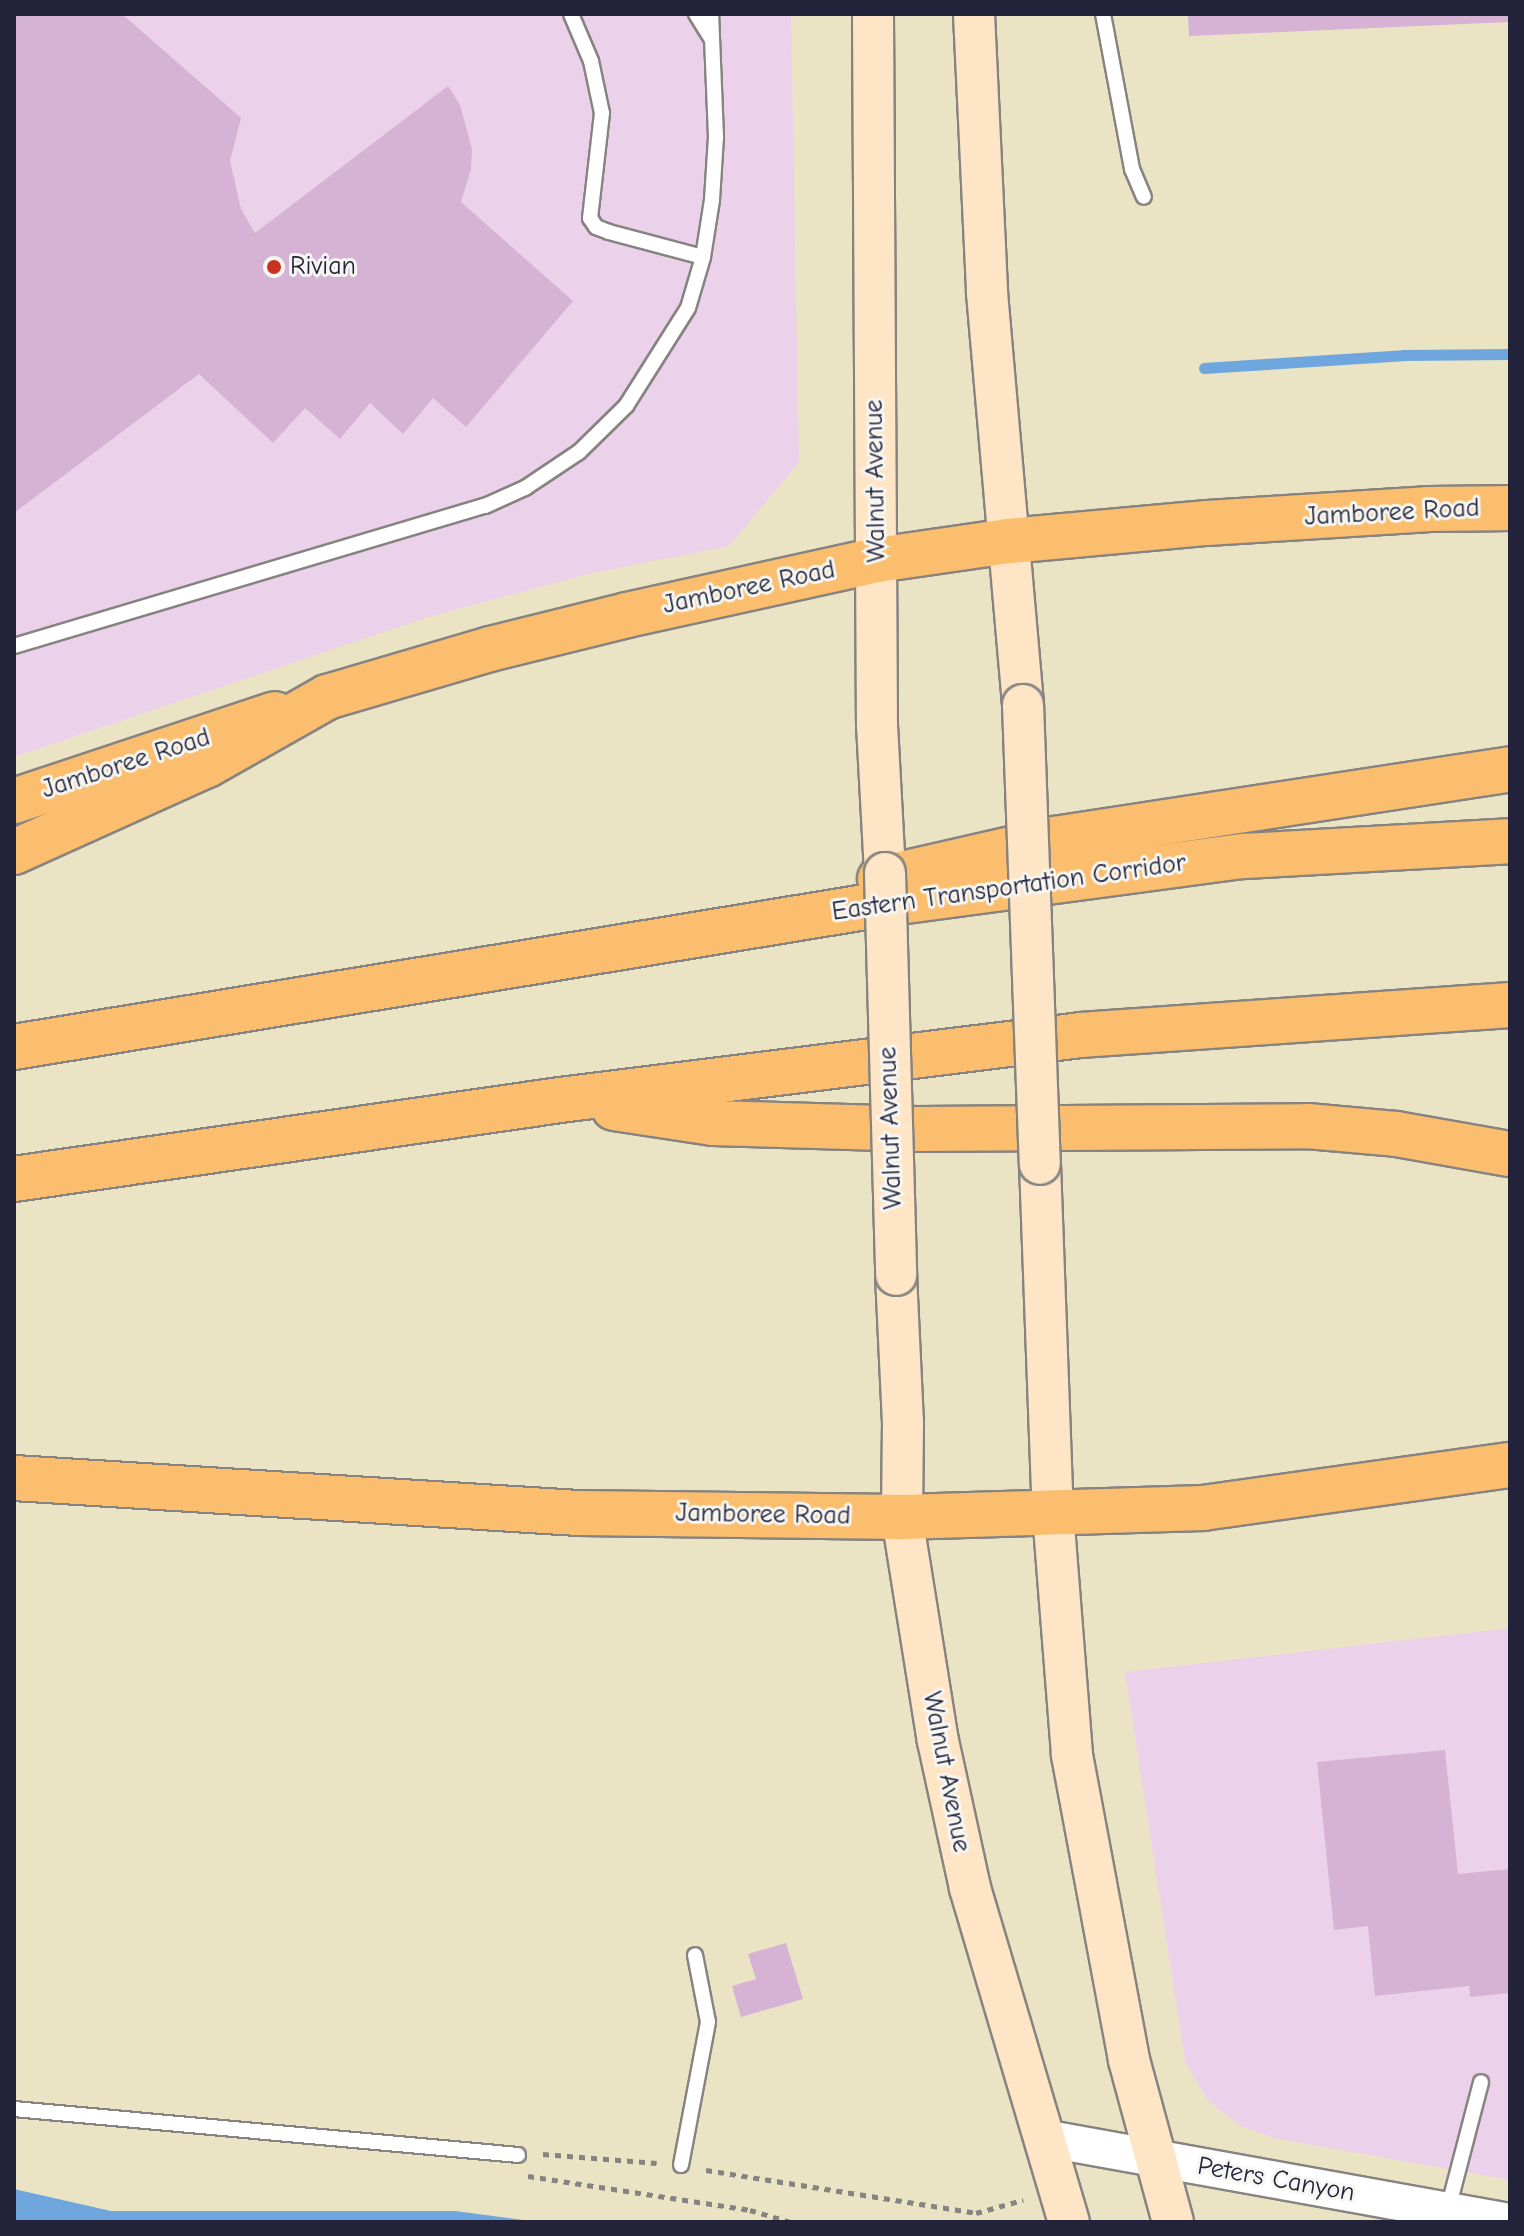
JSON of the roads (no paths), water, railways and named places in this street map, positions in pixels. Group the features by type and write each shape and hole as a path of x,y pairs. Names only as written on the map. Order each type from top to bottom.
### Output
{"main road":[{"name":"Walnut Avenue","path":"873,14 877,725 903,1422 902,1517 938,1741 970,1888 1064,2206"},
{"path":"974,14 987,293 1023,705 1053,1513 1072,1755 1129,2060 1173,2222"},
{"name":"Jamboree Road","path":"14,801 327,697 551,634 877,560 1009,541 1207,523 1427,509 1510,508"},
{"path":"14,852 207,765 327,697"},
{"path":"14,1047 511,963 1055,839 1510,769"},
{"name":"Eastern Transportation Corridor","path":"511,963 883,904 1245,856 1510,841"},
{"path":"14,1179 560,1100 1081,1035 1510,1005"},
{"path":"560,1100 713,1123 917,1129 1070,1125 1307,1126 1396,1134 1510,1154"},
{"name":"Jamboree Road","path":"14,1478 578,1513 902,1517 1203,1508 1510,1465"}],"street":[{"path":"867,14 874,60"},
{"name":"Peters Canyon","path":"1043,2138 1509,2222"}],"lane":[{"path":"571,14 591,61 602,113 590,218 596,227 609,232 703,257"},
{"path":"696,14 712,41"},
{"path":"14,646 485,506 525,488 579,452 626,406 688,308 703,257 712,200 716,137 711,14"},
{"path":"1103,14 1132,169 1144,197"},
{"path":"681,2165 708,2022 695,1955"},
{"path":"1448,2210 1481,2082"},
{"path":"14,2109 518,2155"}],"water":[{"path":"14,2189 111,2211 455,2211 539,2222 14,2222"}],"waterway":[{"path":"1204,368 1403,355 1510,354"}],"place":[{"name":"Rivian","path":"274,267"}]}
